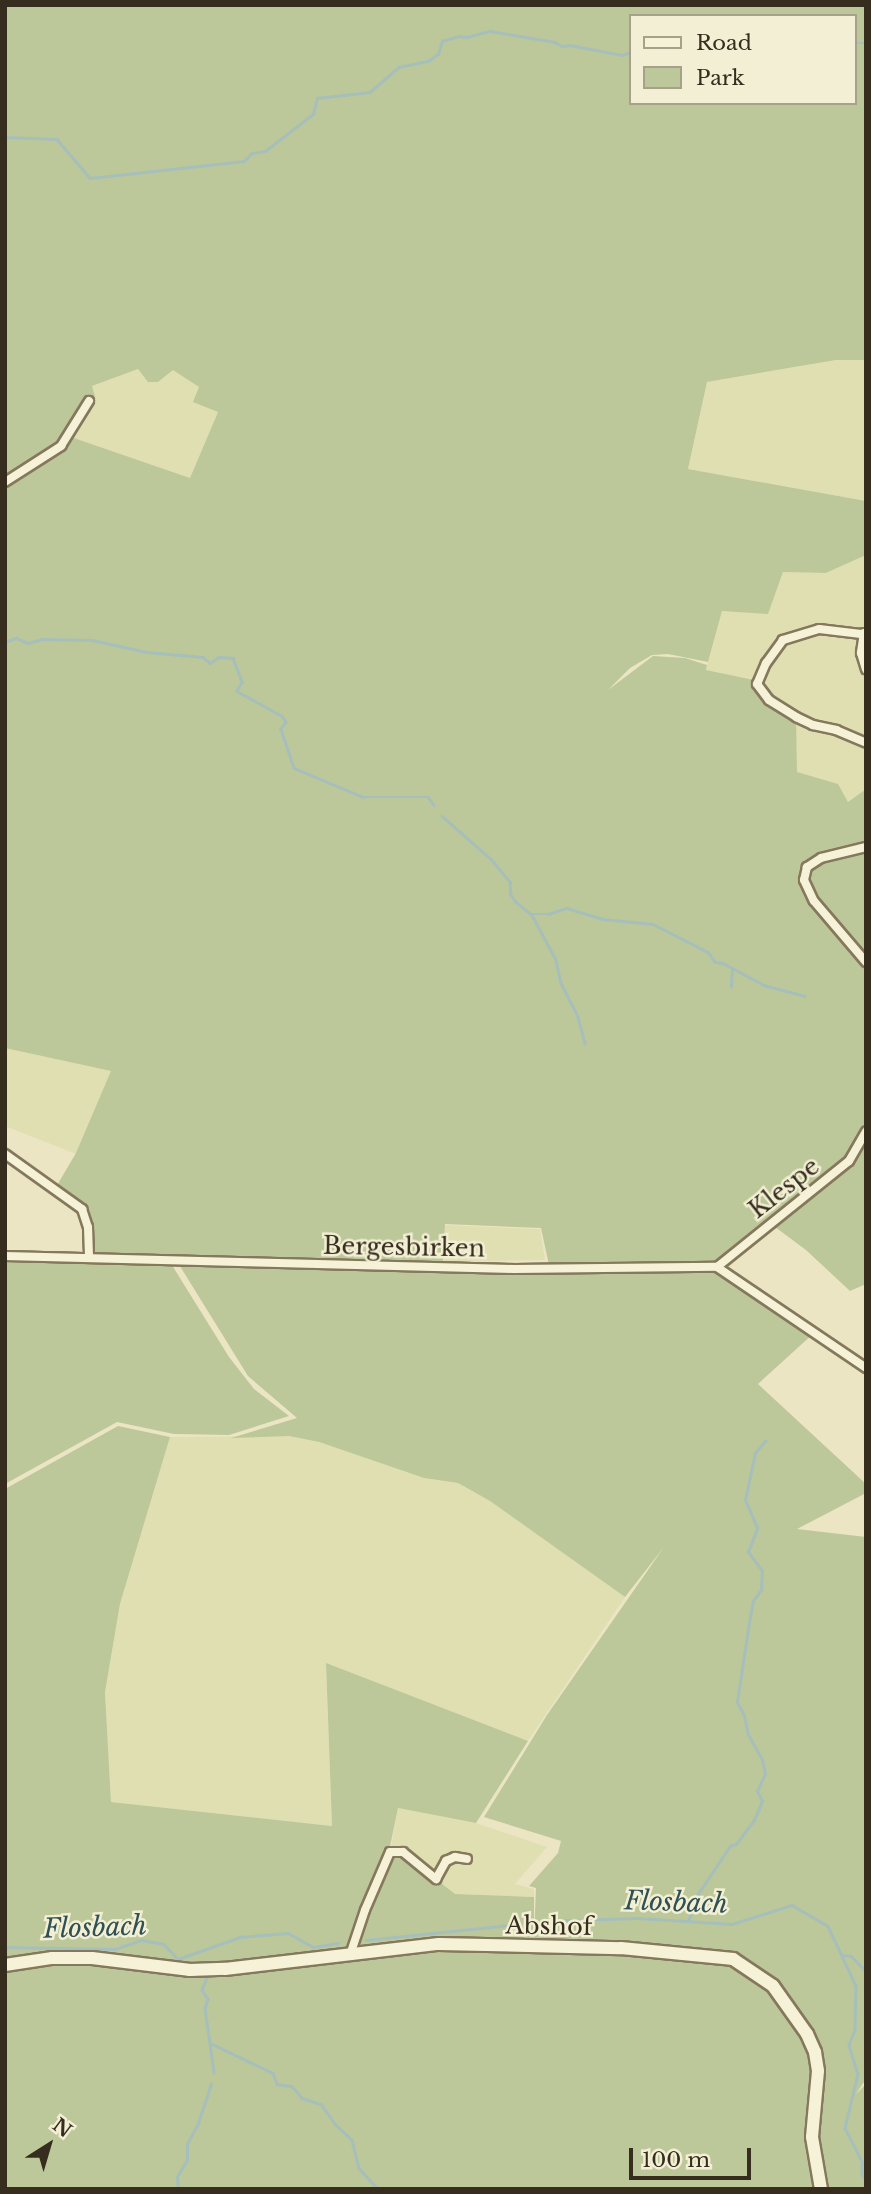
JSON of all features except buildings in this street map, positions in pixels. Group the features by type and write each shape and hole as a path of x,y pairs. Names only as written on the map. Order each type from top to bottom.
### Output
{"street":[{"path":"5,482 61,446 89,401"},
{"path":"866,669 861,653 864,633 819,629 783,640 766,663 757,684 769,700 796,717 866,743"},
{"path":"866,847 821,858 807,867 804,880 814,901 866,962"},
{"name":"Klespe","path":"717,1267 849,1161 866,1132"},
{"path":"5,1154 82,1209 88,1227 89,1258"},
{"name":"Bergesbirken","path":"5,1256 501,1269 717,1267"},
{"path":"717,1267 866,1368"},
{"path":"350,1955 365,1910 390,1852 403,1852 436,1879 446,1861 455,1857 467,1859"},
{"name":"Abshof","path":"5,1965 52,1958 92,1958 190,1970 225,1969 439,1944 621,1948 733,1959 773,1986 807,2034 816,2052 818,2071 812,2137 821,2189"}],"green space":[{"path":"5,5 866,5 866,360 836,360 707,382 688,469 866,501 866,555 826,573 783,572 768,614 722,611 708,662 668,654 652,655 630,668 608,690 653,656 685,658 707,665 706,670 754,680 756,688 796,719 797,772 838,784 848,802 866,789 866,845 819,857 802,881 866,965 866,1128 851,1155 716,1265 629,1261 549,1265 541,1228 445,1224 443,1262 92,1255 85,1209 56,1187 76,1153 111,1071 5,1048 5,484 71,437 190,478 218,412 193,402 199,387 173,370 158,382 148,382 138,369 92,386 95,396 90,397 60,444 5,480"},
{"path":"836,360 866,360 866,501 688,469 707,382"},
{"path":"138,369 158,382 173,369 200,387 218,412 190,478 71,437 95,396 92,386"},
{"path":"866,555 866,789 848,802 797,772 769,700 754,680 706,670 722,611 768,613 783,572 826,573"},
{"path":"866,848 866,961 815,900 805,880 809,868 822,860"},
{"path":"5,1048 112,1071 76,1154 5,1126"},
{"path":"866,1136 866,1284 850,1291 806,1250 771,1224 850,1161"},
{"path":"445,1225 540,1229 545,1260 444,1262"},
{"path":"5,1261 170,1262 229,1357 254,1389 289,1416 229,1435 174,1434 117,1422 5,1484"},
{"path":"178,1263 717,1267 814,1333 758,1384 866,1484 866,1493 797,1529 866,1537 866,2079 856,2094 866,2084 866,2189 5,2189 5,1489 118,1426 170,1437 120,1604 105,1692 111,1802 332,1826 326,1663 528,1741 476,1823 398,1808 388,1856 402,1853 455,1894 534,1897 534,1938 536,1888 529,1886 558,1853 561,1841 484,1817 547,1715 664,1547 625,1597 490,1501 458,1483 424,1478 319,1442 289,1436 231,1438 297,1418 248,1376"},
{"path":"289,1436 319,1442 424,1478 458,1483 490,1501 625,1597 528,1741 326,1664 332,1826 111,1802 105,1691 120,1605 170,1437"},
{"path":"398,1808 476,1823 547,1847 515,1884 534,1889 534,1897 455,1894 390,1853"}],"waterway":[{"path":"5,137 57,139 90,178 244,161 252,153 265,151 313,114 317,98 370,92 399,67 428,61 438,54 442,41 459,36 467,37 490,31 555,42 562,46 570,45 622,55 630,52"},
{"path":"857,43 866,43"},
{"path":"5,642 16,638 28,643 42,639 92,640 147,652 203,657 210,663 219,657 233,658 242,682 237,691 282,716 286,722 281,729 294,768 363,797 428,797 434,805"},
{"path":"442,816 491,859 510,882 511,895 516,902 531,914 548,914 567,908 602,919 653,924 708,952 715,962 723,963 764,985 805,996"},
{"path":"532,915 556,960 561,983 578,1017 585,1043"},
{"path":"731,987 732,969"},
{"path":"688,1921 698,1894 730,1846 736,1844 754,1820 762,1801 757,1791 765,1774 762,1760 748,1735 744,1716 737,1702 753,1601 761,1590 762,1571 748,1552 757,1528 745,1500 755,1453 765,1441"},
{"name":"Flosbach","path":"541,1921 638,1918 732,1924 792,1905 828,1926 856,1986 855,2030 849,2045 858,2074 845,2128 862,2162 862,2175 866,2179"},
{"name":"Flosbach","path":"366,1940 519,1924"},
{"name":"Flosbach","path":"5,1947 115,1949 141,1940 164,1944 178,1959 240,1937 288,1933 313,1947 338,1943"},
{"path":"844,1955 851,1956 866,1971"},
{"path":"207,1978 202,1990 208,1999 205,2008 214,2072"},
{"path":"210,2043 273,2073 277,2084 292,2086 302,2098 321,2104 335,2124 352,2140 359,2168 378,2189"},
{"path":"178,2189 177,2177 187,2160 187,2144 198,2123 211,2084"}]}
